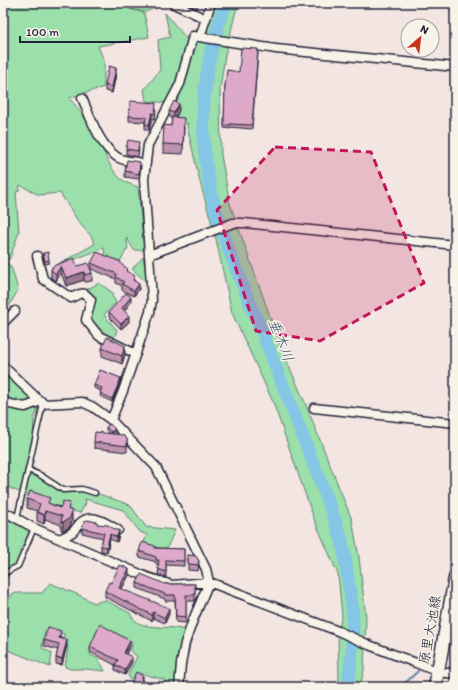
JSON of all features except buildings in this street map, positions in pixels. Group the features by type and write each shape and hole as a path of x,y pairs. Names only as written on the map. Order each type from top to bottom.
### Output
{"main road":[{"name":"原里大池線","path":"435,687 455,578"}],"street":[{"path":"200,37 211,3"},
{"path":"174,4 206,19"},
{"path":"111,420 136,354 150,312 152,300 144,185 148,145 180,84 193,36 276,49 455,67"},
{"path":"82,98 97,131 108,149 117,158 146,163"},
{"path":"149,255 233,223 455,245"},
{"path":"37,256 43,279 71,298 82,293 86,293 91,300 86,320 99,336 136,354"},
{"path":"3,323 14,311"},
{"path":"3,366 42,403"},
{"path":"3,401 25,407 42,403 82,402 94,407 111,420 156,468 206,569 209,582 185,643 179,687"},
{"path":"314,408 455,423"},
{"path":"3,511 34,528 147,577 172,585 209,582 338,631 438,672 455,674"},
{"path":"60,539 73,532 85,518 92,518 102,521 118,530"}],"lane":[{"path":"16,518 42,403"},
{"path":"28,470 40,475 64,490 82,489 95,493"},
{"path":"3,574 18,566 34,528"}],"highlighted area":[{"path":"275,147 371,152 424,283 320,341 256,331 217,210"}],"green space":[{"path":"3,3 165,3 146,12 130,9 144,13 149,37 98,46 104,61 104,87 69,98 93,130 115,173 125,182 138,187 144,250 134,250 126,237 128,248 120,261 105,257 104,248 60,263 95,244 91,236 80,224 60,193 39,195 20,185 19,191 16,192 19,232 10,258 6,261 12,269 18,290 9,306 3,299"},
{"path":"210,3 238,3 225,55 220,89 221,155 230,204 282,350 306,405 352,520 359,557 366,618 364,670 360,687 337,687 339,679 338,631 342,616 338,574 314,519 273,402 232,313 216,239 200,182 187,126 188,123 176,121 179,109 171,103 146,101 144,90 160,70 158,40 170,37 165,13 186,38 203,24"},
{"path":"143,257 148,282 146,282 132,269"},
{"path":"99,283 113,293 112,296 116,302 104,315 117,330 114,339 99,332 86,320 94,300 86,290"},
{"path":"3,367 35,400 25,405 16,398 26,406 38,409 34,418 33,443 27,463 50,481 60,486 96,493 130,505 146,527 175,530 166,550 143,544 147,535 140,532 123,510 85,499 86,503 80,513 64,508 55,511 32,497 7,487 3,478 3,395 8,391 3,386"},
{"path":"3,517 30,529 15,568 3,582"},
{"path":"50,583 94,603 105,600 130,613 137,622 143,625 176,628 187,631 177,687 166,687 165,680 139,673 130,680 128,674 137,657 131,651 132,643 100,629 90,655 98,658 105,671 70,669 65,667 68,647 63,642 64,634 45,630 42,648 52,653 50,667 3,648 3,610 13,593 42,593"}],"waterway":[{"name":"垂木川","path":"226,3 216,32 209,61 205,89 203,118 204,147 208,176 214,205 227,246 260,327 342,540 352,605 353,627 348,687"},
{"path":"449,667 455,668"},
{"path":"401,687 418,671"}]}
